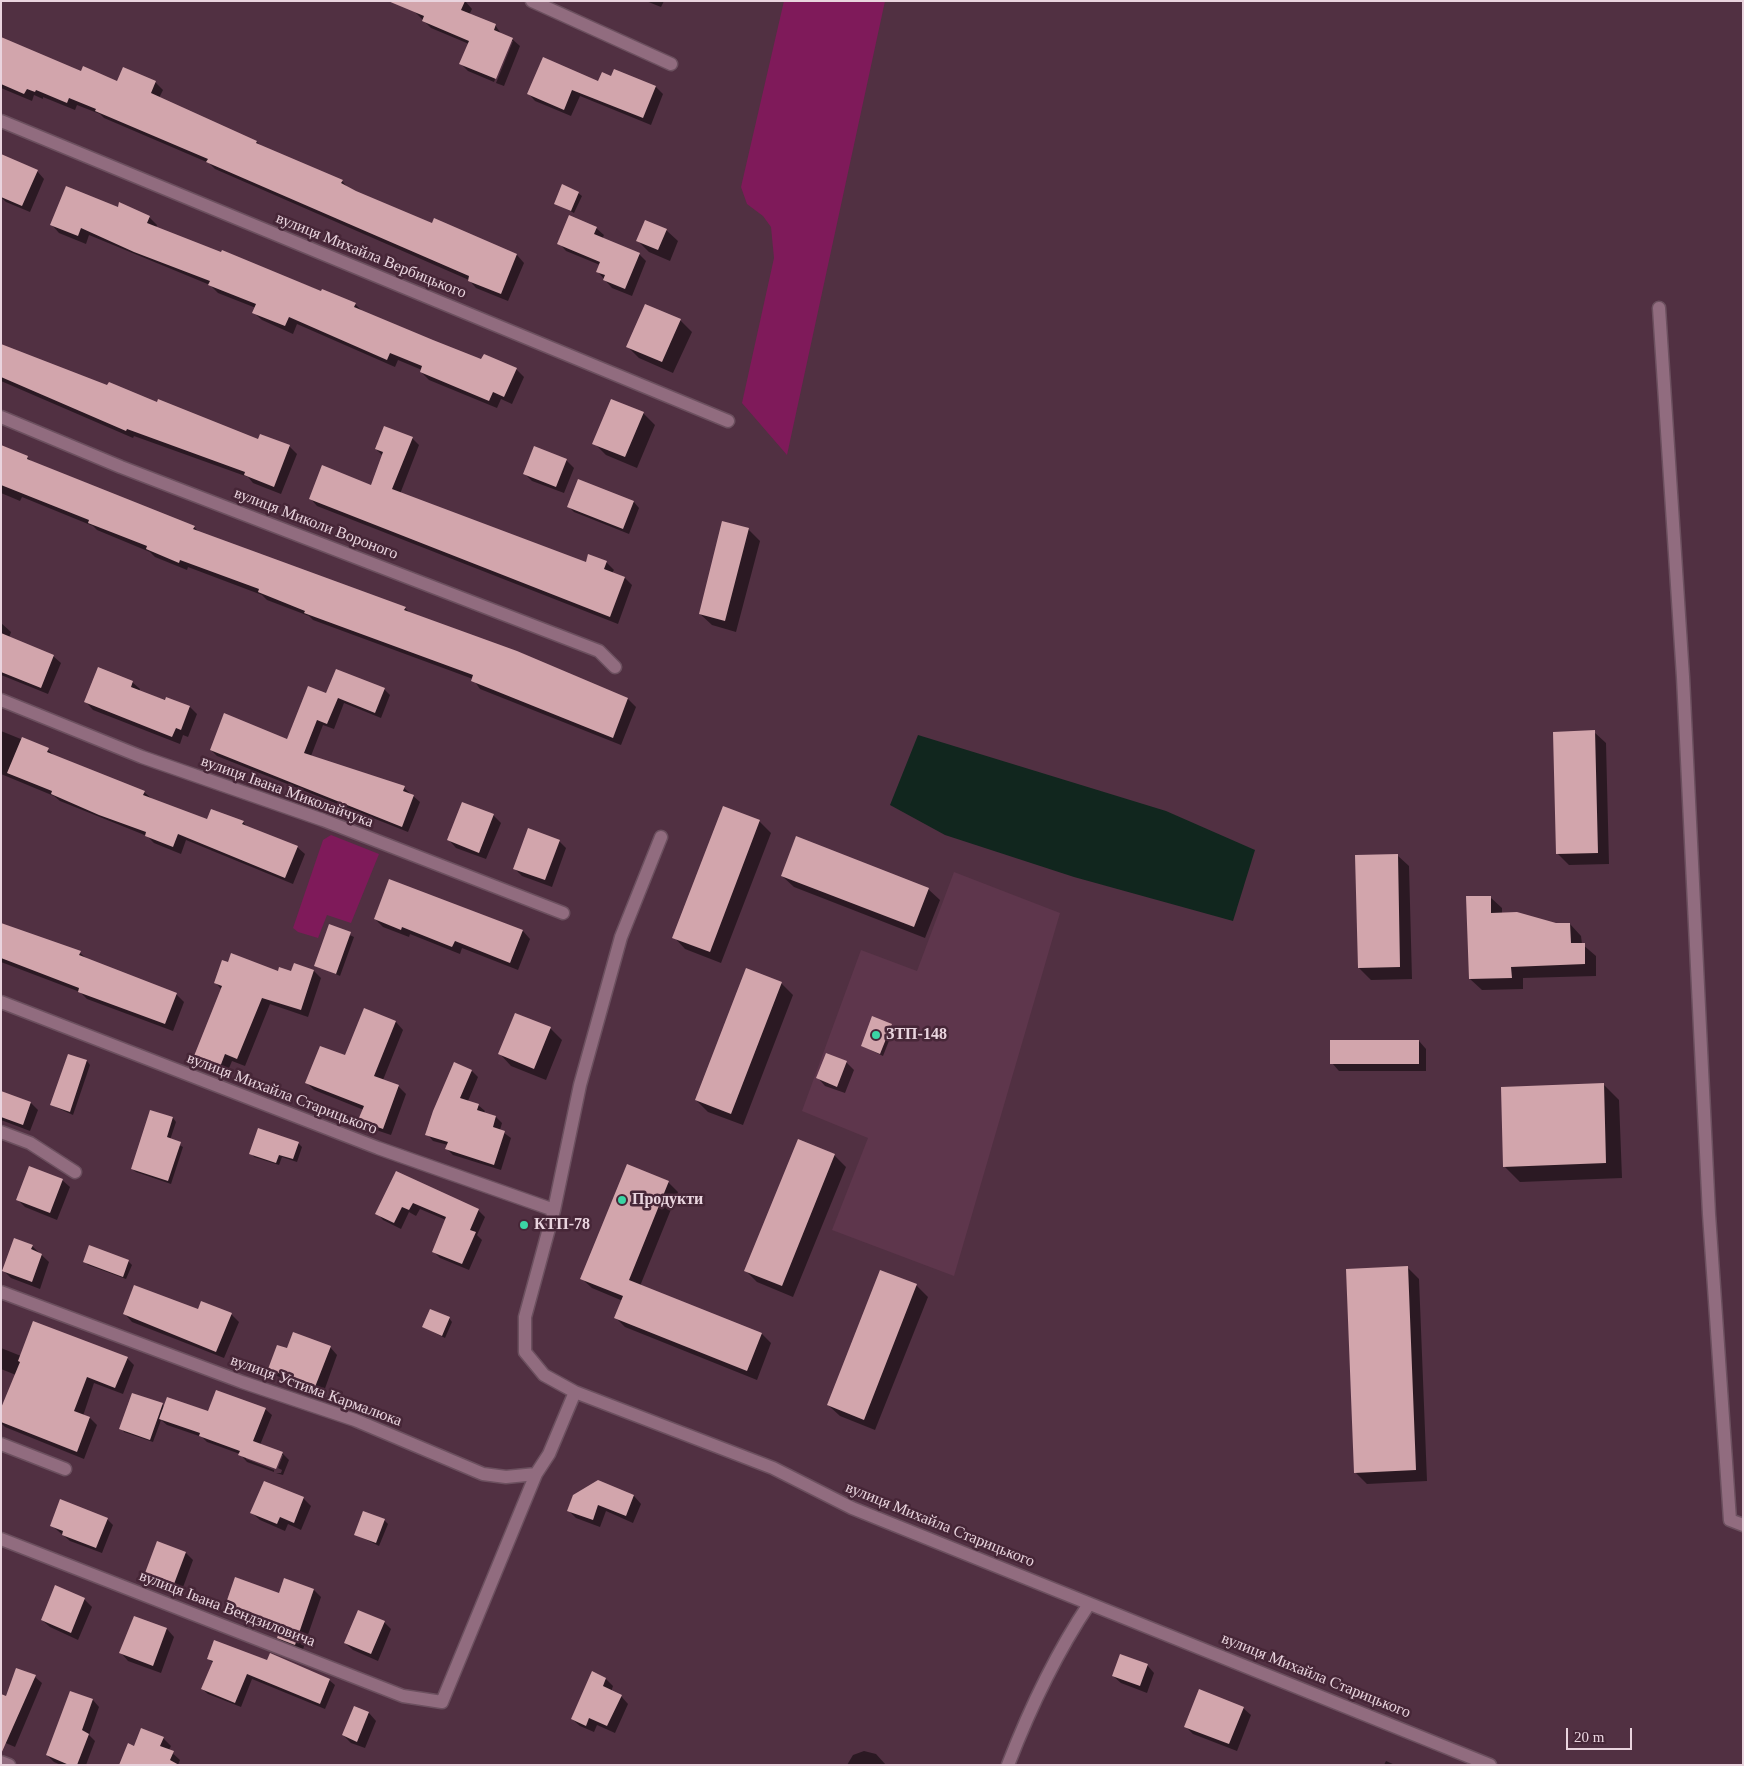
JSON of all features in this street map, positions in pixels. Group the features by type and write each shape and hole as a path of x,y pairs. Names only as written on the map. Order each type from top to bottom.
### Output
{"street":[{"path":"532,1 672,64"},
{"name":"вулиця Михайла Вербицького","path":"1,121 728,421"},
{"path":"1659,308 1683,677 1709,1214 1730,1520 1743,1525"},
{"name":"вулиця Миколи Вороного","path":"1,417 130,470 599,651 615,666"},
{"name":"вулиця Івана Миколайчука","path":"1,700 142,757 323,820 563,913"},
{"name":"вулиця Михайла Старицького","path":"661,837 622,937 580,1085 554,1210 526,1317 525,1352 544,1375 575,1392 773,1468 852,1508 1490,1765"},
{"name":"вулиця Михайла Старицького","path":"1,1002 378,1148 554,1210"},
{"path":"1,1132 30,1143 75,1172"},
{"name":"вулиця Устима Кармалюка","path":"1,1292 242,1382 355,1420 483,1474 506,1477 536,1474"},
{"path":"536,1474 549,1454 575,1392"},
{"path":"1,1444 65,1469"},
{"name":"вулиця Івана Вендзиловича","path":"1,1539 403,1696 442,1702 536,1474"},
{"path":"1008,1765 1032,1704 1066,1638 1088,1604"},
{"path":"1,1762 9,1765"}],"shaded area":[{"path":"784,1 885,1 787,455 742,403 774,258 771,227 763,216 747,204 741,187"},
{"path":"918,735 1166,811 1255,850 1233,921 1074,877 945,835 890,805"},
{"path":"331,835 379,854 351,923 327,915 318,938 298,932 293,928 323,840"},
{"path":"954,872 1060,913 954,1276 832,1230 868,1138 802,1111 861,950 917,971"}],"building":[{"path":"388,1 465,1 461,10 496,24 494,30 513,38 496,79 459,64 469,41 422,21 424,16"},
{"path":"1,37 81,71 83,66 117,81 123,67 156,81 151,93 257,141 256,143 343,180 341,183 356,191 432,223 434,218 517,254 501,294 468,281 469,276 206,162 208,159 95,111 96,109 69,98 67,103 36,90 35,92 27,89 24,94 1,84"},
{"path":"543,57 598,81 602,72 611,76 614,69 656,86 643,118 572,90 564,110 527,94"},
{"path":"1,154 38,170 22,206 1,197"},
{"path":"562,184 579,192 571,211 554,204"},
{"path":"66,186 118,207 119,202 150,216 147,223 221,252 222,250 321,291 322,289 356,303 354,307 433,340 481,359 484,354 517,368 504,397 493,392 489,401 420,372 422,366 390,353 387,360 289,317 285,326 252,313 256,304 208,285 210,281 134,252 81,228 78,236 50,225"},
{"path":"569,215 597,227 594,234 640,253 625,289 603,280 605,275 596,272 600,262 557,244"},
{"path":"645,220 667,229 658,250 636,241"},
{"path":"645,304 681,319 662,362 626,347"},
{"path":"1,344 107,385 109,382 157,402 158,399 258,439 260,434 290,445 274,487 244,475 245,472 127,429 126,431 1,377"},
{"path":"611,399 644,412 625,457 592,444"},
{"path":"384,426 413,437 392,489 586,562 588,554 607,561 604,569 625,577 610,617 309,499 322,465 371,485 383,452 375,449"},
{"path":"1,445 28,456 27,459 195,526 193,529 406,607 404,610 517,651 628,698 613,738 471,681 473,675 304,613 305,611 258,592 259,589 180,560 179,563 146,549 147,546 88,523 89,520 1,485"},
{"path":"534,446 567,459 556,487 523,474"},
{"path":"578,479 634,501 623,529 567,507"},
{"path":"722,521 749,528 725,621 699,614"},
{"path":"1,633 54,655 41,688 1,672"},
{"path":"98,667 133,681 131,687 165,700 166,697 190,706 181,730 176,728 172,737 84,702"},
{"path":"336,669 385,688 375,713 338,698 327,724 317,720 304,753 405,786 403,791 414,795 402,827 210,750 224,713 287,739 308,686 326,693"},
{"path":"1595,730 1598,853 1556,854 1553,732"},
{"path":"22,737 49,748 47,752 145,791 143,795 207,819 211,809 244,821 242,824 298,846 285,878 178,834 173,847 145,836 146,832 99,815 51,794 52,791 7,773"},
{"path":"462,802 494,814 479,853 447,840"},
{"path":"723,806 760,820 710,952 672,938"},
{"path":"528,828 560,840 545,880 513,869"},
{"path":"796,836 929,888 914,927 781,876"},
{"path":"1398,854 1400,967 1358,968 1355,855"},
{"path":"389,879 523,930 510,963 455,941 452,947 402,927 401,930 374,919"},
{"path":"1466,896 1491,896 1491,913 1517,912 1556,923 1570,923 1571,943 1585,943 1585,964 1511,967 1512,978 1469,979"},
{"path":"1,923 81,951 79,955 177,993 165,1024 78,992 79,988 1,958"},
{"path":"329,924 351,932 336,974 314,966"},
{"path":"231,953 278,971 279,967 291,971 294,963 314,970 301,1010 262,998 237,1059 225,1054 220,1067 194,1056 222,986 214,983 222,960 228,962"},
{"path":"746,968 782,982 731,1114 695,1100"},
{"path":"364,1008 396,1021 374,1076 399,1085 383,1129 358,1120 364,1106 305,1083 320,1046 345,1055"},
{"path":"515,1013 551,1027 534,1069 498,1054"},
{"name":"ЗТП-148","path":"872,1016 892,1024 880,1054 861,1046"},
{"path":"1330,1040 1419,1040 1419,1064 1330,1064"},
{"path":"826,1053 847,1061 837,1087 816,1078"},
{"path":"68,1054 87,1060 70,1112 50,1105"},
{"path":"454,1062 472,1070 460,1098 479,1104 477,1110 496,1116 493,1127 505,1131 494,1165 445,1149 448,1142 425,1135"},
{"path":"1604,1083 1606,1163 1503,1167 1501,1087"},
{"path":"1,1091 31,1102 23,1125 1,1117"},
{"path":"150,1110 173,1117 167,1137 181,1142 168,1181 131,1169"},
{"path":"258,1128 299,1142 293,1159 279,1155 276,1163 249,1154"},
{"path":"798,1139 835,1154 782,1286 744,1271"},
{"path":"627,1164 669,1181 629,1280 762,1333 747,1371 614,1318 623,1296 580,1279"},
{"path":"29,1166 63,1179 50,1213 16,1200"},
{"path":"396,1171 479,1209 470,1230 476,1232 462,1264 432,1252 446,1217 413,1203 409,1210 402,1207 394,1223 375,1214"},
{"path":"14,1238 33,1245 31,1249 42,1254 32,1282 2,1271"},
{"path":"89,1245 129,1260 123,1277 83,1262"},
{"path":"1408,1266 1416,1470 1354,1473 1346,1269"},
{"path":"880,1270 917,1284 864,1420 827,1405"},
{"path":"134,1285 198,1309 201,1301 232,1313 216,1352 123,1314"},
{"path":"430,1309 450,1317 442,1336 422,1327"},
{"path":"33,1321 128,1357 115,1388 87,1377 74,1411 90,1417 77,1452 1,1422 1,1408 20,1362 18,1361"},
{"path":"293,1332 331,1346 315,1387 268,1369 277,1345 287,1348"},
{"path":"216,1390 266,1408 253,1441 283,1452 276,1469 238,1455 240,1451 199,1436 200,1433 159,1419 167,1397 208,1411"},
{"path":"132,1393 163,1403 150,1440 119,1429"},
{"path":"598,1480 634,1495 626,1516 598,1505 593,1520 567,1511 573,1495"},
{"path":"264,1481 304,1497 294,1523 280,1517 277,1524 250,1513"},
{"path":"60,1499 108,1518 96,1548 62,1535 63,1531 50,1526"},
{"path":"363,1511 385,1519 376,1543 354,1535"},
{"path":"157,1541 186,1552 174,1584 145,1573"},
{"path":"235,1577 279,1593 284,1578 314,1589 295,1645 277,1638 281,1626 225,1606"},
{"path":"55,1585 85,1598 71,1633 41,1620"},
{"path":"358,1610 385,1621 371,1654 344,1643"},
{"path":"134,1616 167,1628 153,1666 119,1653"},
{"path":"214,1640 267,1660 270,1653 330,1679 320,1704 247,1674 235,1703 201,1689 213,1661 207,1659"},
{"path":"1120,1654 1148,1664 1140,1686 1112,1676"},
{"path":"16,1668 36,1675 1,1754 1,1694 6,1696"},
{"path":"592,1671 606,1678 603,1686 622,1695 607,1726 589,1718 586,1726 571,1719"},
{"path":"1199,1689 1244,1707 1229,1744 1184,1727"},
{"path":"70,1691 93,1699 82,1730 89,1734 77,1765 69,1765 46,1755"},
{"path":"354,1706 369,1712 357,1742 342,1735"},
{"path":"141,1728 164,1737 160,1746 174,1751 170,1760 179,1765 119,1765 128,1743 134,1746"}],"place":[{"name":"ЗТП-148","path":"876,1035"},
{"name":"Продукти","path":"622,1200"},
{"name":"КТП-78","path":"524,1225"}]}
